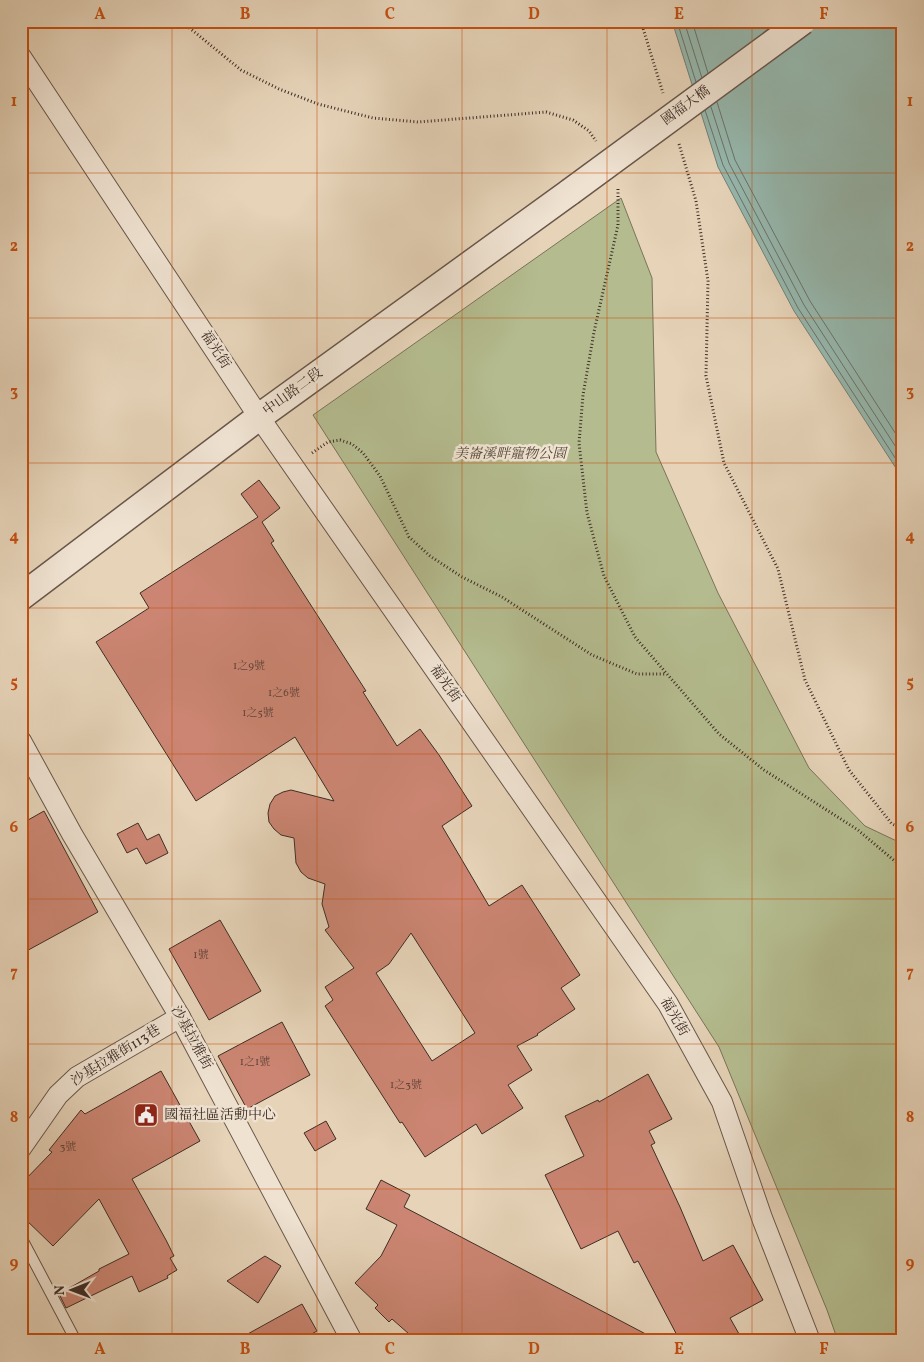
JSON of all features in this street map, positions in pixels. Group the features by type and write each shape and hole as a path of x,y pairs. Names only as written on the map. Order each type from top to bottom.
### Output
{"street":[{"name":"國福大橋","path":"570,192 804,21"},
{"name":"福光街","path":"21,57 259,417 668,1004 722,1102 762,1218 810,1341"},
{"name":"中山路二段","path":"21,597 259,417 570,192"},
{"name":"沙基拉雅街","path":"21,741 72,834 180,1017 352,1341"},
{"name":"沙基拉雅街113巷","path":"21,1148 58,1095 77,1078 180,1017"}],"lane":[{"path":"21,1237 76,1341"}],"path":[{"path":"181,21 241,70 318,104 372,118 418,122 546,112 573,120 589,131 599,144"},
{"path":"637,21 642,25 665,99"},
{"path":"676,136 696,200 708,281 706,376 724,463 778,570 805,680 849,770 892,824 903,829"},
{"path":"618,188 618,225 594,332 583,395 579,443 587,513 604,576 635,637 719,734 764,770 858,830 903,868"},
{"path":"294,468 316,449 328,442 340,440 352,444 364,453 380,476 409,537 430,556 462,577 502,597 592,655 637,674 666,674"}],"green space":[{"name":"美崙溪畔寵物公園","path":"621,198 652,278 656,452 718,593 809,768 865,826 903,844 903,1341 838,1341 719,1047 313,415"}],"water":[{"path":"672,21 903,21 903,479 794,311 718,167"}],"building":[{"path":"259,480 280,508 262,522 274,541 271,543 366,691 363,692 397,746 420,729 472,806 442,826 489,906 522,885 580,975 561,988 575,1009 538,1035 517,1046 532,1070 508,1085 523,1108 482,1134 476,1124 425,1157 402,1122 400,1123 325,1006 333,1000 325,987 354,968 325,930 329,927 322,904 325,884 308,878 301,872 296,863 294,838 281,835 269,822 270,804 275,796 283,792 291,790 334,801 295,737 196,801 96,642 149,608 140,593 258,517 241,494","holes":["411,933 475,1033 432,1061 376,973 389,964"]},
{"path":"44,811 98,912 21,954 21,824"},
{"path":"138,823 147,840 159,834 168,853 146,864 137,848 127,853 117,834"},
{"path":"220,920 261,991 209,1020 169,949"},
{"path":"282,1022 310,1075 247,1109 218,1056"},
{"path":"161,1071 200,1141 132,1179 174,1256 170,1258 177,1270 167,1276 168,1278 139,1292 132,1276 66,1308 59,1294 99,1271 99,1269 129,1254 99,1199 53,1246 21,1215 21,1184 52,1152 49,1150 81,1110 85,1114"},
{"path":"648,1074 672,1119 649,1131 655,1143 651,1145 703,1261 733,1245 763,1300 730,1318 743,1341 680,1341 638,1261 634,1263 618,1231 581,1249 545,1175 584,1156 565,1116 598,1100 599,1102"},
{"path":"326,1121 336,1139 315,1151 304,1133"},
{"path":"381,1180 410,1195 404,1207 659,1341 417,1341 392,1319 389,1322 375,1308 378,1305 355,1283 381,1256 397,1225 366,1209"},
{"path":"265,1256 281,1266 258,1303 227,1281"},
{"path":"302,1304 317,1331 299,1341 235,1341"}],"place":[{"name":"國福社區活動中心","path":"146,1115"}]}
